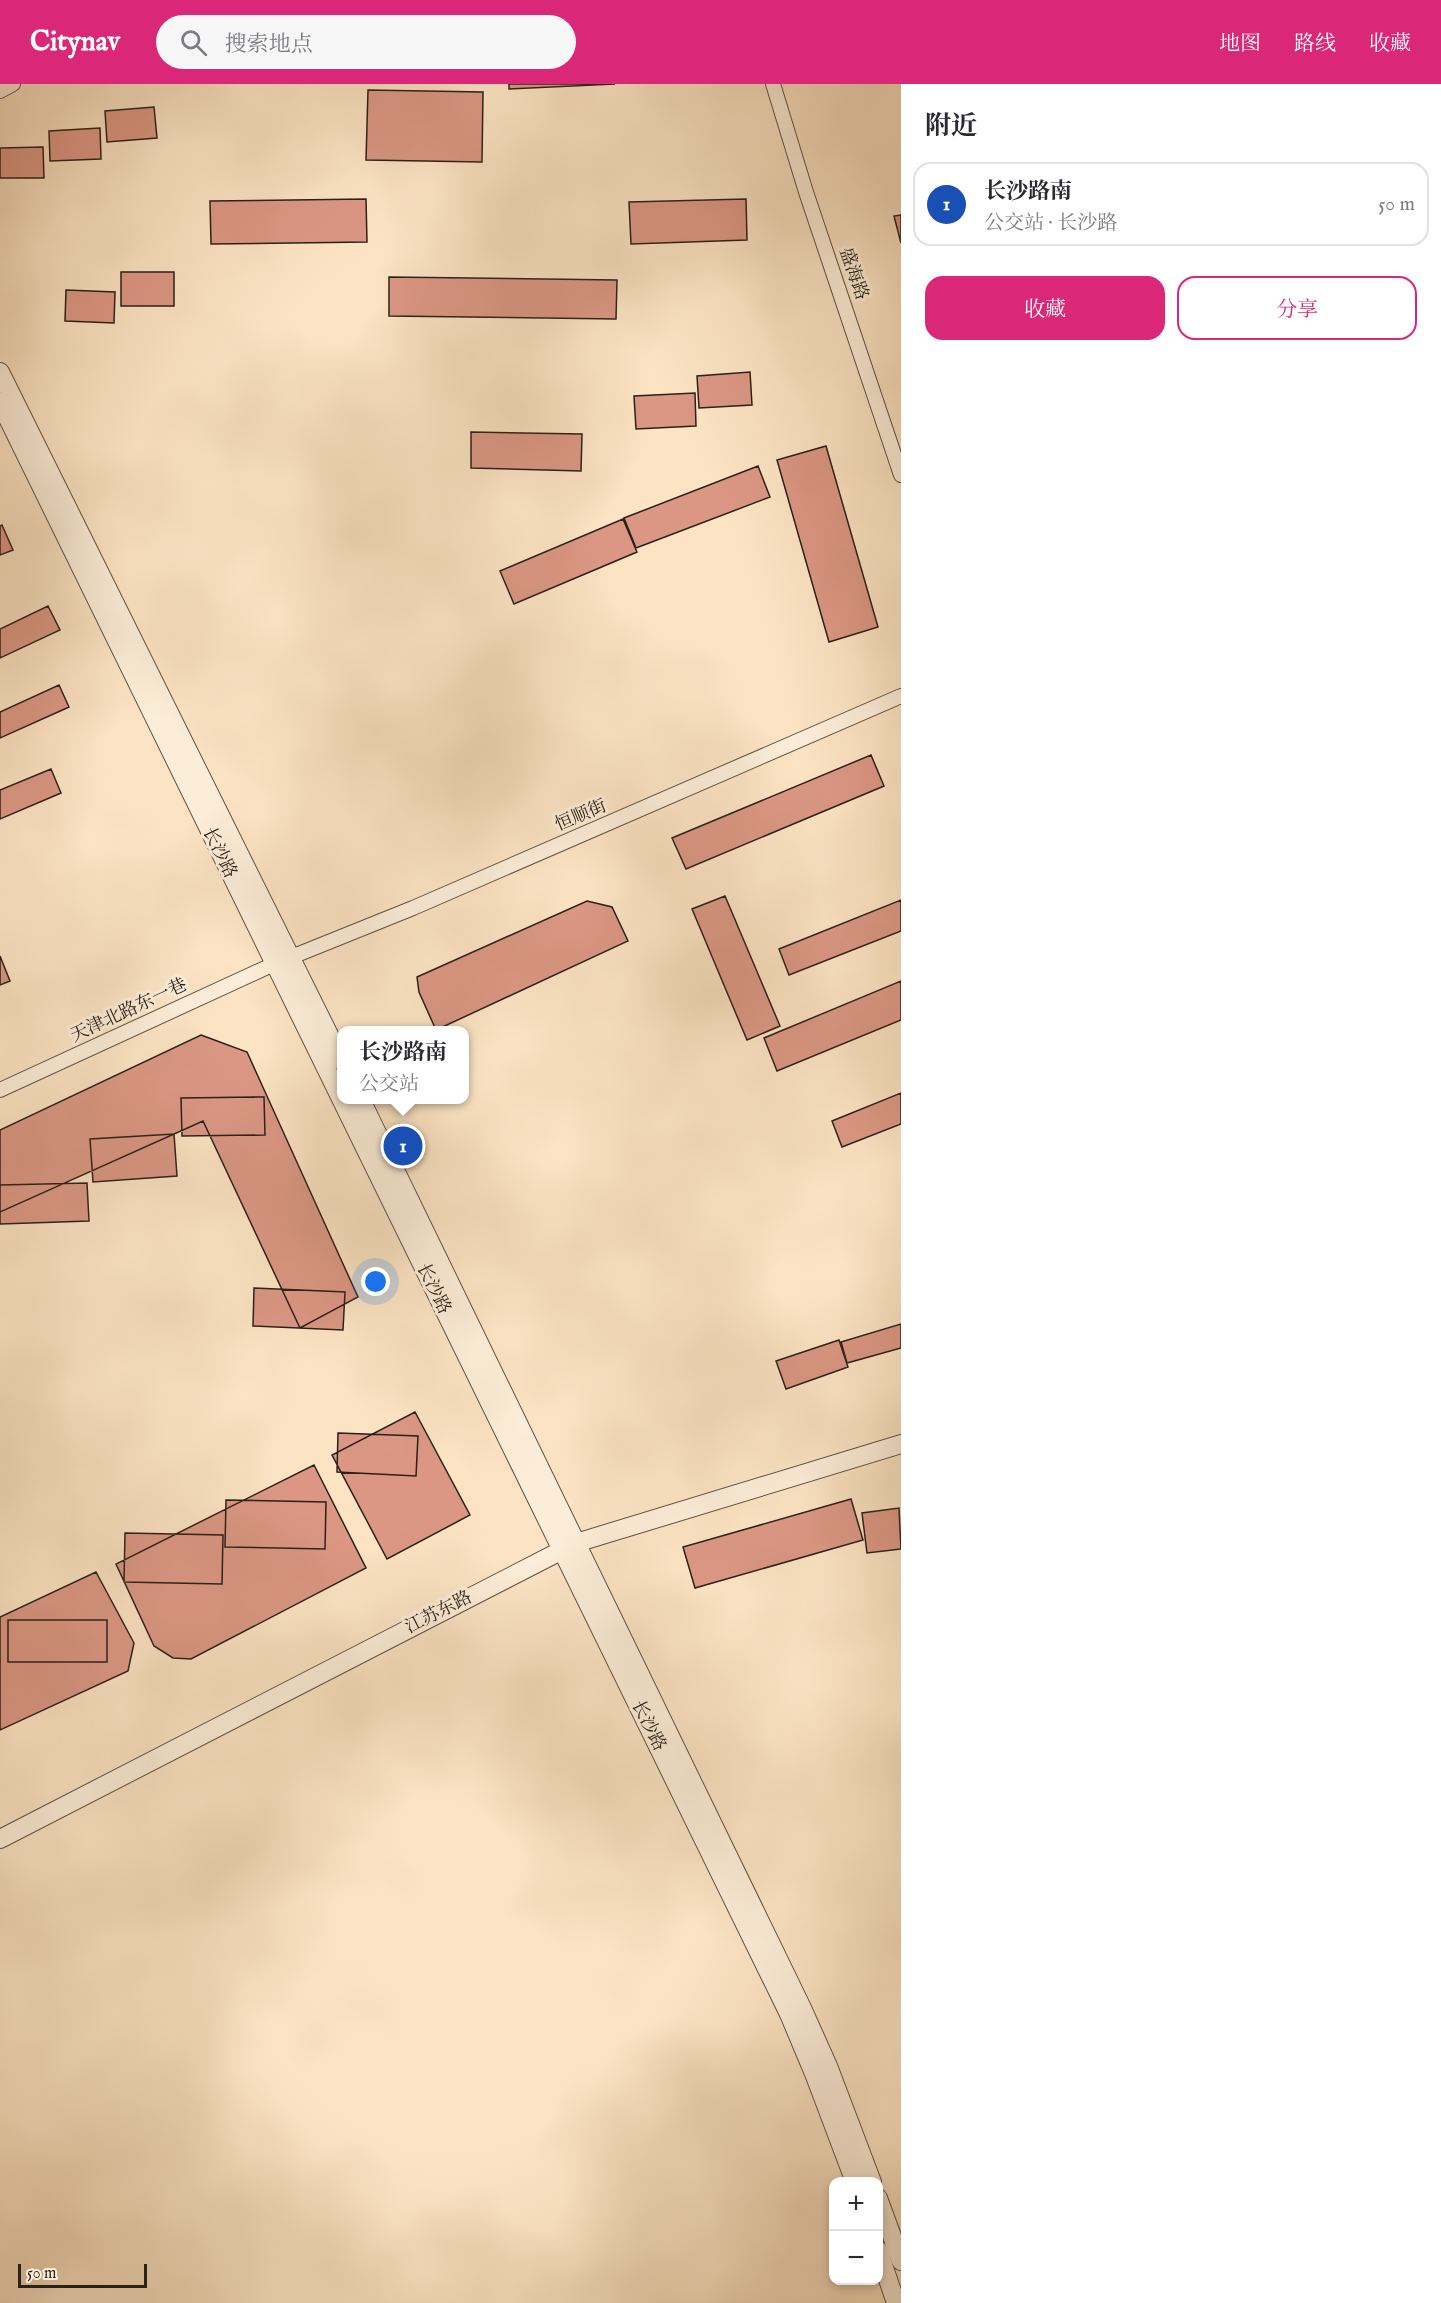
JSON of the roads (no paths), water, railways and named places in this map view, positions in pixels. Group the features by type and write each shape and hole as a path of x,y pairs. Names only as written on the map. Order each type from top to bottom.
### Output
{"street":[{"path":"0,90 13,84"},
{"name":"盛海路","path":"773,84 806,192 901,475"},
{"name":"长沙路","path":"0,372 337,1073"},
{"name":"长沙路","path":"0,402 282,961 337,1053"},
{"name":"恒顺街","path":"282,961 413,908 901,696"},
{"name":"天津北路东一巷","path":"0,1090 282,961"},
{"name":"长沙路","path":"352,1104 569,1547 806,2018 828,2066 870,2177"},
{"name":"长沙路","path":"363,1104 789,2014 853,2177"},
{"name":"江苏东路","path":"0,1839 569,1547 901,1444"},
{"path":"883,2209 901,2261"},
{"path":"883,2262 897,2303"}],"place":[{"name":"长沙路南","path":"403,1146"}]}
